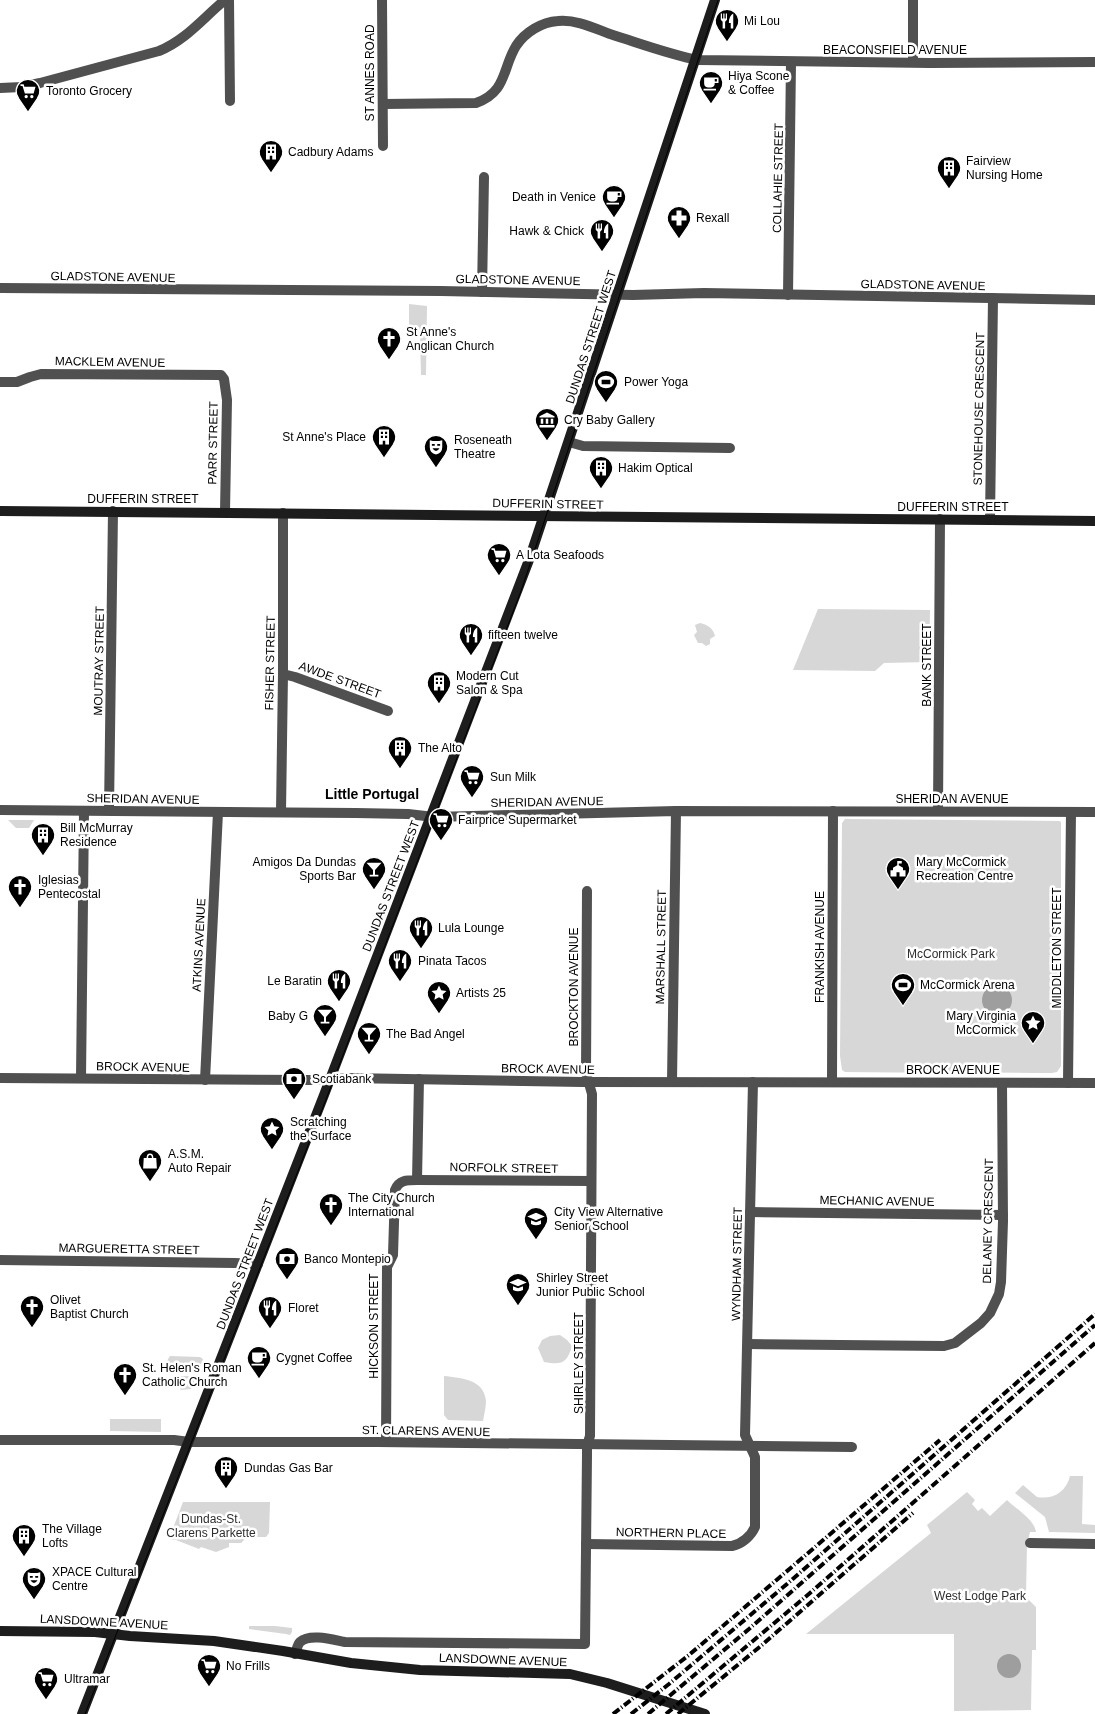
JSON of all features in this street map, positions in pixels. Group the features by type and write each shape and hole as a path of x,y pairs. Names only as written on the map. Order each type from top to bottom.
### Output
{"main road":[{"name":"DUNDAS STREET WEST","path":"82,1714 330,1079 512,605 544,517 715,0"},
{"name":"DUFFERIN STREET","path":"0,511 1095,521"},
{"name":"LANSDOWNE AVENUE","path":"0,1631 113,1634 214,1641 351,1663 420,1670 570,1674 607,1683 705,1714"}],"street":[{"path":"0,88 22,87 40,83 159,51 171,46 184,37 225,0"},
{"path":"229,0 230,101"},
{"name":"ST ANNES ROAD","path":"382,0 383,146"},
{"path":"913,0 913,62"},
{"name":"BEACONSFIELD AVENUE","path":"383,104 476,103 485,100 498,88 512,53 522,38 539,26 557,21 578,24 680,57 696,60 791,62 1095,62"},
{"name":"COLLAHIE STREET","path":"788,295 791,62"},
{"path":"482,292 484,177"},
{"name":"GLADSTONE AVENUE","path":"0,288 618,294 704,293 1095,300"},
{"name":"STONEHOUSE CRESCENT","path":"990,520 993,298"},
{"name":"MACKLEM AVENUE","path":"0,382 17,382 30,376 41,374 221,376"},
{"name":"PARR STREET","path":"221,376 224,379 227,400 225,512"},
{"path":"569,442 583,446 730,448"},
{"name":"MOUTRAY STREET","path":"109,810 113,511"},
{"name":"FISHER STREET","path":"281,812 283,513"},
{"name":"BANK STREET","path":"938,811 940,519"},
{"name":"AWDE STREET","path":"283,674 388,711"},
{"name":"SHERIDAN AVENUE","path":"0,810 356,813 431,816 676,812 1095,812"},
{"path":"81,1078 84,811"},
{"name":"ATKINS AVENUE","path":"205,1080 218,812"},
{"name":"MARSHALL STREET","path":"672,1082 676,812"},
{"name":"FRANKISH AVENUE","path":"832,1082 833,812"},
{"name":"MIDDLETON STREET","path":"1068,1083 1071,812"},
{"name":"BROCKTON AVENUE","path":"587,891 586,1073 588,1082"},
{"name":"BROCK AVENUE","path":"0,1078 1095,1083"},
{"path":"417,1180 419,1079"},
{"name":"SHIRLEY STREET","path":"585,1644 587,1445 590,1436 592,1094 588,1082"},
{"name":"WYNDHAM STREET","path":"750,1446 745,1435 753,1082"},
{"name":"DELANEY CRESCENT","path":"748,1344 944,1346 955,1343 981,1323 990,1313 999,1294 1001,1282 1003,1215 1002,1083"},
{"name":"NORFOLK STREET","path":"417,1180 591,1181"},
{"name":"HICKSON STREET","path":"386,1442 387,1267 393,1255 395,1190 401,1182 417,1180"},
{"name":"MECHANIC AVENUE","path":"750,1212 1003,1215"},
{"name":"MARGUERETTA STREET","path":"0,1260 258,1264"},
{"name":"ST. CLARENS AVENUE","path":"0,1440 174,1440 189,1442 386,1442 852,1448"},
{"name":"NORTHERN PLACE","path":"586,1544 732,1546 739,1544 753,1533 755,1527 755,1457 750,1446"},
{"path":"1030,1543 1095,1544"},
{"name":"LANSDOWNE AVENUE","path":"295,1654 298,1644 313,1638 345,1642 585,1644"}],"green space":[{"path":"409,304 427,306 426,375 421,375 420,333 409,325"},
{"path":"818,609 930,610 929,662 884,663 875,671 793,670"},
{"path":"700,623 710,627 715,636 710,639 710,644 706,646 698,643 694,635 697,632 695,625"},
{"name":"McCormick Park","path":"845,819 1061,822 1061,1066 1057,1072 845,1072 842,1070 840,1056 842,823"},
{"path":"8,820 34,820 29,828 16,828"},
{"path":"560,1335 572,1346 568,1357 559,1363 544,1362 538,1348 542,1340 550,1336"},
{"path":"170,1356 200,1357 203,1359 199,1371 169,1371 167,1364"},
{"path":"181,1376 195,1376 196,1378 191,1389 181,1390 179,1379"},
{"path":"444,1376 471,1381 481,1388 486,1401 483,1421 448,1420 444,1415"},
{"path":"110,1419 161,1419 161,1432 110,1431"},
{"path":"1070,1476 1083,1476 1082,1524 1095,1525 1095,1533 1049,1532 1045,1517 1015,1493 1023,1485 1037,1497 1053,1496 1062,1490"},
{"name":"West Lodge Park","path":"967,1492 975,1500 972,1504 978,1511 982,1508 990,1516 1007,1500 1029,1519 1035,1527 1036,1532 1030,1532 1027,1544 1026,1597 1036,1607 1036,1650 1032,1650 1031,1710 954,1711 954,1634 806,1634 931,1533 927,1525"},
{"name":"Dundas-St. Clarens Parkette","path":"183,1502 270,1502 269,1533 266,1537 247,1537 241,1543 229,1543 229,1547 216,1552 201,1547 199,1549 169,1539"},
{"path":"249,1626 292,1628 292,1632 290,1635 249,1629"}],"shaded area":[{"path":"997,985 1003,986 1011,994 1011,1006 1003,1014 997,1015 991,1014 983,1006 982,1000 983,994 991,986"},
{"path":"1009,1654 1018,1657 1021,1666 1018,1675 1009,1678 1000,1675 997,1666 1000,1657"}],"tram line":[{"path":"85,1714 325,1102 521,591 718,0"}],"railway":[{"path":"631,1714 787,1584 1095,1314"},
{"path":"648,1714 749,1629 1095,1325"},
{"path":"666,1714 810,1593 1095,1343"},
{"path":"613,1714 689,1655 940,1440"},
{"path":"678,1714 762,1645 913,1513"}],"place":[{"name":"Mi Lou","path":"727,42"},
{"name":"Hiya Scone & Coffee","path":"711,104"},
{"name":"Toronto Grocery","path":"28,112"},
{"name":"Cadbury Adams","path":"271,173"},
{"name":"Fairview Nursing Home","path":"949,189"},
{"name":"Death in Venice","path":"614,218"},
{"name":"Rexall","path":"679,239"},
{"name":"Hawk & Chick","path":"602,252"},
{"name":"St Anne's Anglican Church","path":"389,360"},
{"name":"Power Yoga","path":"606,403"},
{"name":"Cry Baby Gallery","path":"547,441"},
{"name":"St Anne's Place","path":"384,458"},
{"name":"Roseneath Theatre","path":"436,468"},
{"name":"Hakim Optical","path":"601,489"},
{"name":"A Lota Seafoods","path":"499,576"},
{"name":"fifteen twelve","path":"471,656"},
{"name":"Modern Cut Salon & Spa","path":"439,704"},
{"name":"The Alto","path":"400,769"},
{"name":"Sun Milk","path":"472,798"},
{"name":"Fairprice Supermarket","path":"441,841"},
{"name":"Bill McMurray Residence","path":"43,856"},
{"name":"Amigos Da Dundas Sports Bar","path":"374,890"},
{"name":"Mary McCormick Recreation Centre","path":"898,890"},
{"name":"Iglesias Pentecostal","path":"20,908"},
{"name":"Lula Lounge","path":"421,949"},
{"name":"Pinata Tacos","path":"400,982"},
{"name":"Le Baratin","path":"339,1002"},
{"name":"McCormick Arena","path":"903,1006"},
{"name":"Artists 25","path":"439,1014"},
{"name":"Baby G","path":"325,1037"},
{"name":"Mary Virginia McCormick","path":"1033,1044"},
{"name":"The Bad Angel","path":"369,1055"},
{"name":"Scotiabank","path":"294,1100"},
{"name":"Scratching the Surface","path":"272,1150"},
{"name":"A.S.M. Auto Repair","path":"150,1182"},
{"name":"The City Church International","path":"331,1226"},
{"name":"City View Alternative Senior School","path":"536,1240"},
{"name":"Banco Montepio","path":"287,1280"},
{"name":"Shirley Street Junior Public School","path":"518,1306"},
{"name":"Olivet Baptist Church","path":"32,1328"},
{"name":"Floret","path":"270,1329"},
{"name":"Cygnet Coffee","path":"259,1379"},
{"name":"St. Helen's Roman Catholic Church","path":"125,1396"},
{"name":"Dundas Gas Bar","path":"226,1489"},
{"name":"The Village Lofts","path":"24,1557"},
{"name":"XPACE Cultural Centre","path":"34,1600"},
{"name":"No Frills","path":"209,1687"},
{"name":"Ultramar","path":"46,1700"}],"district":[{"name":"Little Portugal","path":"372,794"}]}
